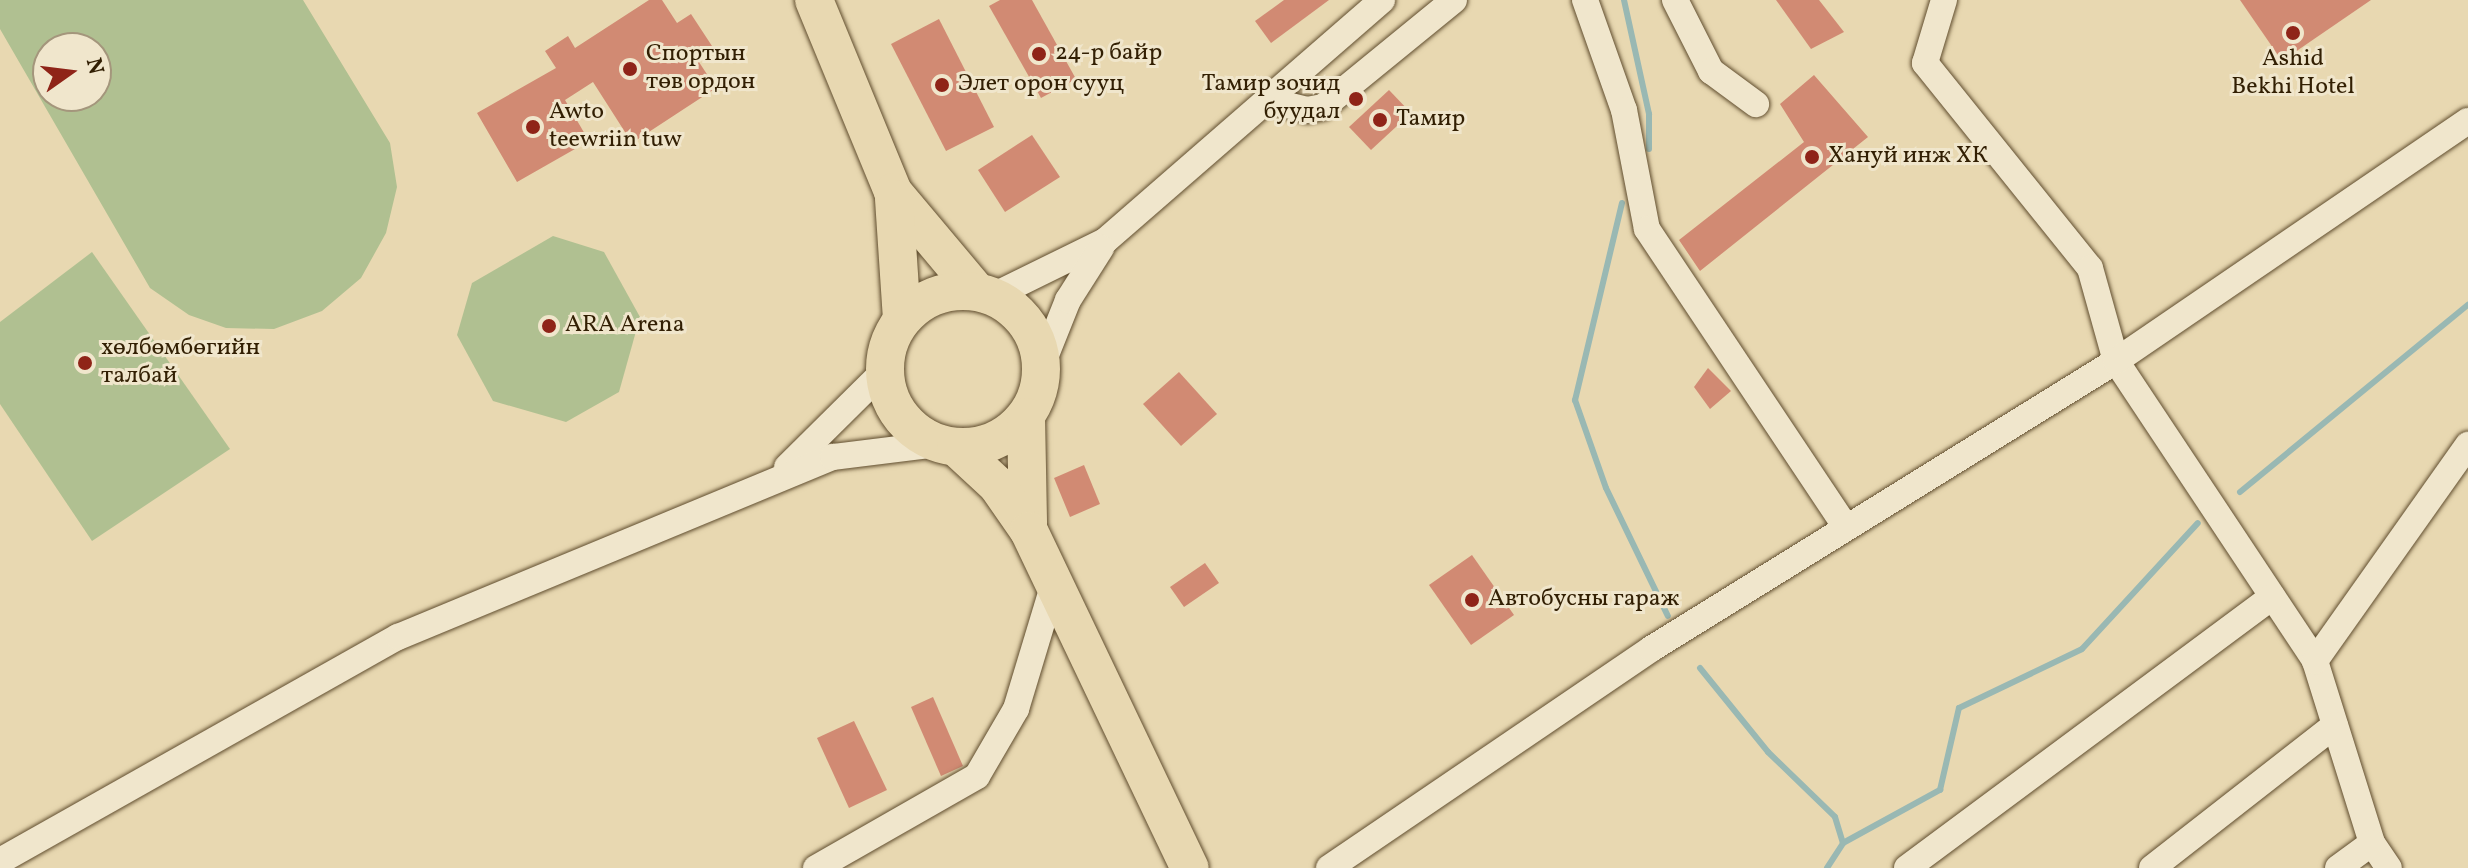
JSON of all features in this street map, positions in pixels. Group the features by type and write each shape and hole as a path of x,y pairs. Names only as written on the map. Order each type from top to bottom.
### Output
{"highway":[{"path":"814,0 893,192 902,320 885,370 900,415 997,485 1029,531 1190,868"},
{"path":"893,192 984,294 1028,323 1042,365 1038,392 1026,417 1022,474 1029,531"},
{"path":"902,320 935,297 984,294"},
{"path":"947,446 1006,435 1026,417"}],"street":[{"path":"1267,100 1307,110 1323,107 1454,0"},
{"path":"1585,0 1624,110 1647,229 1845,526"},
{"path":"1675,0 1711,71 1756,104"},
{"path":"1944,0 1925,63 2090,268 2116,361 2315,661 2372,843 2389,868"},
{"path":"1042,365 1068,300 1105,241 1375,2"},
{"path":"1329,868 1845,526 2116,361 2468,121"},
{"path":"984,294 1105,241"},
{"path":"766,485 885,370"},
{"path":"2315,661 2468,445"},
{"path":"0,861 398,637 766,485 868,448 947,446"},
{"path":"816,868 977,776 1016,709 1054,583"},
{"path":"1907,868 2272,597"},
{"path":"2152,868 2335,725"},
{"path":"2338,868 2372,843"}],"green space":[{"path":"0,0 303,0 390,143 397,187 386,233 361,278 322,311 274,329 226,328 189,315 150,288 48,112 112,112 112,32 32,32 32,84 0,29"},
{"name":"ARA Arena","path":"553,236 604,252 640,317 619,392 566,422 493,401 457,335 472,283"},
{"name":"хөлбөмбөгийн талбай","path":"92,252 230,449 92,541 0,404 0,322"}],"building":[{"name":"Спортын төв ордон","path":"649,0 662,0 677,23 691,14 712,46 695,56 716,88 632,143 593,82 565,100 589,141 517,182 477,113 556,68 545,51 568,36 575,48"},
{"name":"24-р байр","path":"1000,0 1032,0 1076,79 1041,98 989,6"},
{"path":"1284,0 1329,0 1271,43 1255,21"},
{"path":"1776,0 1819,0 1844,32 1811,49"},
{"name":"Ashid Bekhi Hotel","path":"2240,0 2371,0 2282,61"},
{"name":"Элет орон сууц","path":"939,19 994,127 946,151 891,44"},
{"path":"1814,75 1868,137 1700,271 1679,240 1804,142 1780,104"},
{"name":"Тамир","path":"1389,90 1411,113 1371,150 1349,127"},
{"name":"24-р байр","path":"1032,135 1060,177 1005,212 978,170"},
{"path":"1708,368 1731,391 1710,409 1694,387"},
{"path":"1179,372 1217,414 1181,446 1143,404"},
{"path":"1084,465 1100,504 1070,517 1054,478"},
{"name":"Автобусны гараж","path":"1472,555 1514,615 1471,645 1429,585"},
{"path":"1205,563 1219,583 1184,607 1170,587"},
{"path":"933,697 963,766 941,776 911,707"},
{"path":"854,721 887,790 849,808 817,738"}],"waterway":[{"path":"1624,0 1649,114 1649,149"},
{"path":"1622,203 1575,400 1606,488 1668,616"},
{"path":"2240,492 2468,305"},
{"path":"1827,868 1843,843 1940,790 1959,708 2082,649 2198,523"},
{"path":"1700,668 1768,752 1835,817 1843,843"}],"place":[{"name":"Ashid Bekhi Hotel","path":"2293,33"},
{"name":"24-р байр","path":"1039,54"},
{"name":"Спортын төв ордон","path":"630,69"},
{"name":"Элет орон сууц","path":"942,85"},
{"name":"Тамир зочид буудал","path":"1356,99"},
{"name":"Тамир","path":"1380,120"},
{"name":"Awto teewriin tuw","path":"533,127"},
{"name":"Хануй инж ХК","path":"1812,157"},
{"name":"ARA Arena","path":"549,326"},
{"name":"хөлбөмбөгийн талбай","path":"85,363"},
{"name":"Автобусны гараж","path":"1472,600"}]}
